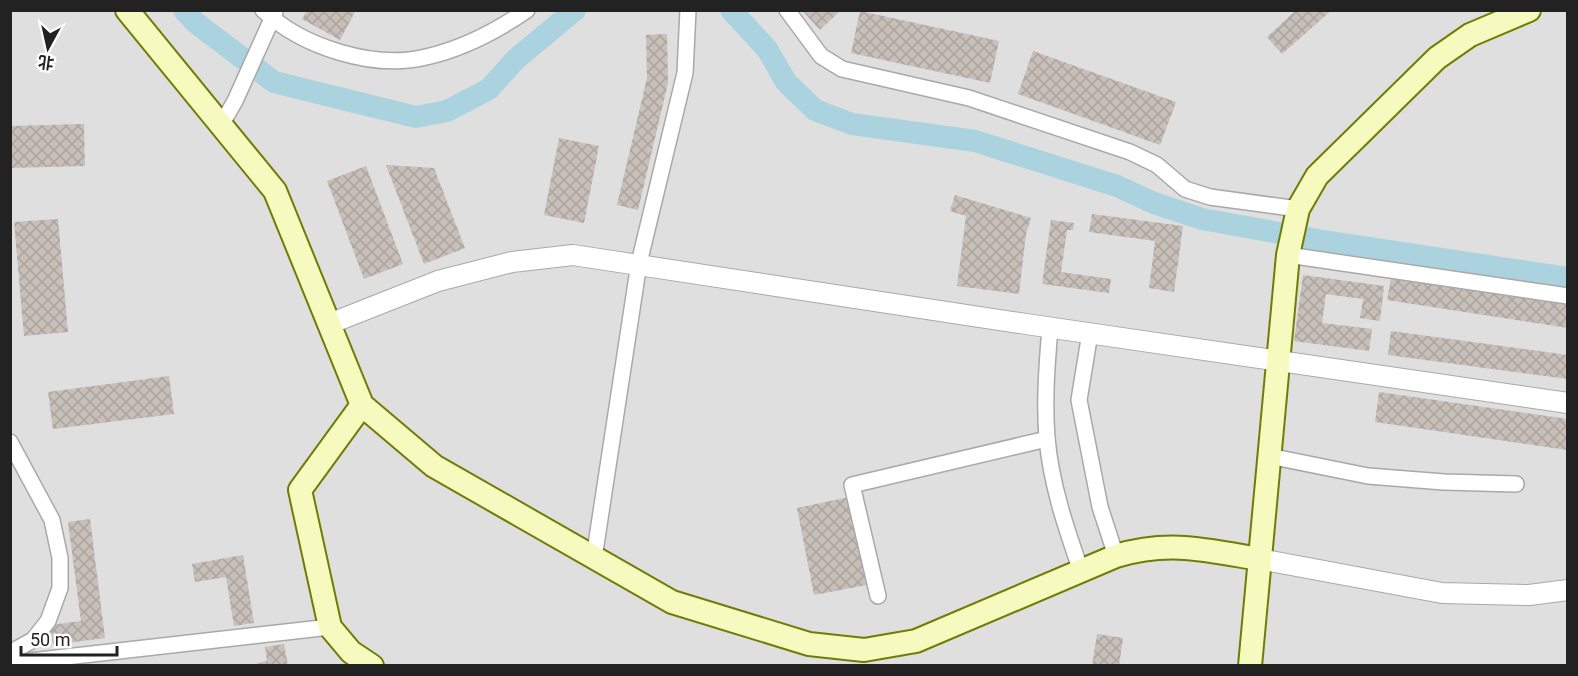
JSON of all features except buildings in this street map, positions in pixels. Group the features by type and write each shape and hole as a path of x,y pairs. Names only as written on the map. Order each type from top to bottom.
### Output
{"main road":[{"path":"127,10 275,191 362,405 434,466 672,602 809,644 864,650 916,641 1116,556 1143,548 1184,546 1259,559"},
{"path":"1250,666 1289,251 1296,217 1317,176 1437,58 1470,35 1528,10"},
{"path":"362,405 300,490 330,627 351,652 372,666"}],"street":[{"path":"221,125 235,101 262,42 270,13 324,49 385,60 424,58 456,48 527,10"},
{"path":"787,10 821,56 842,69 969,98 1130,152 1157,165 1185,189 1296,217"},
{"path":"594,558 639,263 685,73 688,13"},
{"path":"1289,251 1568,296"},
{"path":"329,324 438,281 512,262 573,255 639,263 1050,328 1568,403"},
{"path":"1050,328 1046,381 1047,439 1062,518 1081,571"},
{"path":"1090,333 1079,400 1100,507 1116,556"},
{"path":"878,596 852,485 1047,439"},
{"path":"10,442 52,520 60,558 60,588 48,621 33,640 11,651 13,663 330,627"},
{"path":"1269,456 1368,476 1444,482 1516,484"},
{"path":"1259,559 1442,592 1529,594 1568,590"}],"shaded area":[{"path":"11,11 1567,11 1567,665 11,665"}],"waterway":[{"path":"184,10 196,23 274,82 416,117 447,111 489,89 516,59 575,10"},
{"path":"731,10 767,49 786,82 815,110 852,124 975,141 1117,186 1154,203 1202,219 1329,242 1568,278"}]}
